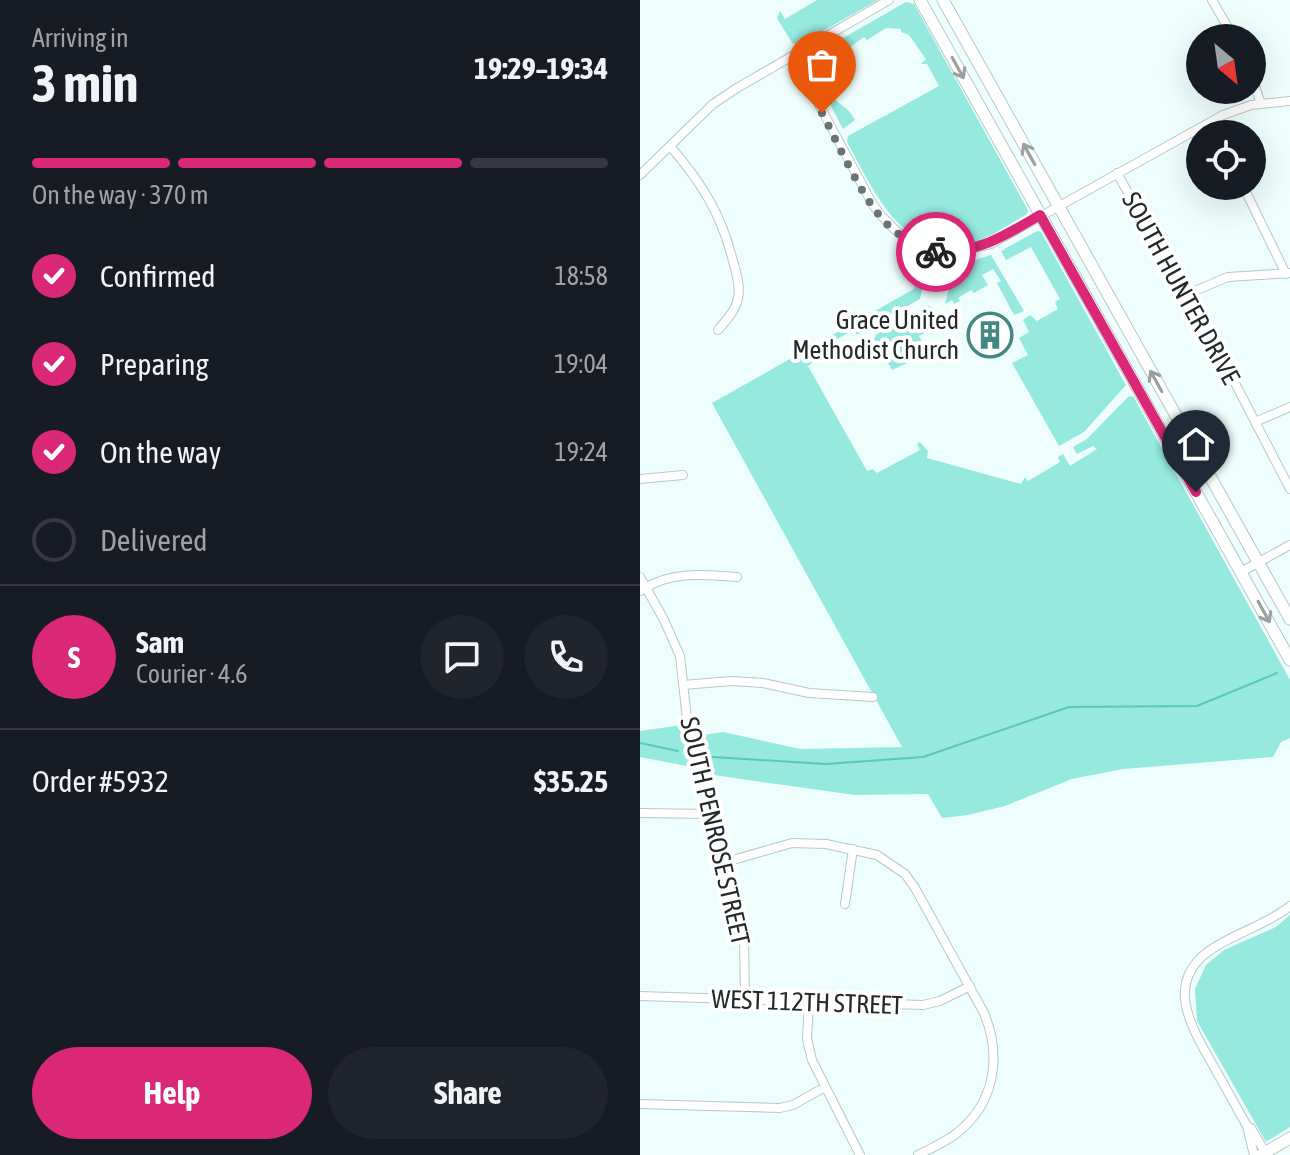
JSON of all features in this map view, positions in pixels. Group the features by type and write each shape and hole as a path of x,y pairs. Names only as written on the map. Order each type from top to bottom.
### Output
{"main road":[{"path":"920,0 1290,660"},
{"path":"943,0 1290,619"},
{"path":"1260,1154 1290,1138"}],"street":[{"path":"640,175 713,104 889,0"},
{"path":"1212,0 1226,24"},
{"path":"793,56 873,205 886,223 902,237 937,252 965,251 991,244 1223,115 1261,104"},
{"path":"1266,103 1290,101"},
{"path":"670,146 700,181 729,242 739,296 733,312 718,330"},
{"name":"SOUTH HUNTER DRIVE","path":"1117,173 1290,489"},
{"path":"1185,295 1228,277 1288,273 1250,200"},
{"path":"1255,422 1290,407"},
{"path":"640,479 683,475"},
{"path":"1241,572 1290,545"},
{"path":"644,588 676,576 702,573 737,577"},
{"name":"SOUTH PENROSE STREET","path":"640,577 680,656 689,737 726,862 744,940 745,1000"},
{"path":"683,685 732,681 763,683 809,693 873,697"},
{"path":"640,813 710,814"},
{"path":"726,862 792,843 817,843 877,855 905,874 970,986 992,1035 995,1054 992,1081 984,1102 968,1123 950,1138 918,1155"},
{"path":"845,904 853,849"},
{"path":"1260,1154 1251,1128 1247,1126 1189,1021 1185,990 1197,961 1216,946 1264,924 1290,906"},
{"name":"WEST 112TH STREET","path":"640,996 923,1005 940,1001 970,986"},
{"path":"809,1002 807,1039 812,1060 860,1155"},
{"path":"640,1104 780,1108 793,1105 825,1087"}],"shaded area":[{"path":"817,0 878,0 798,45 792,43 777,18 780,11 785,19"},
{"path":"906,2 914,4 1028,210 1027,214 978,241 952,246 930,243 911,234 881,202 847,142 848,136 939,86 927,64 921,64 926,59 909,35 901,29 886,28 867,40 864,37 841,54 829,53 821,58 818,71 833,98 855,120 843,129 808,62 808,58"},
{"path":"1037,231 1041,232 1126,385 1084,432 1059,446 1012,363 1028,355 1019,338 1029,332 1023,320 1030,315 1037,321 1058,309 1055,302 1060,299 1031,247 1006,260 1001,251"},
{"path":"991,255 1024,311 1014,315 993,269 982,275 988,285 974,293 971,290 954,304 952,300 945,304 949,288 938,282 942,262 975,260"},
{"path":"921,258 928,260 920,299 857,335 853,330 809,355 813,362 808,366 867,471 873,469 877,473 920,450 917,444 920,442 928,451 927,458 1021,484 1025,477 1028,481 1060,462 1058,457 1063,454 1070,466 1097,449 1093,446 1077,454 1073,447 1087,439 1128,397 1133,396 1290,680 1290,738 1281,742 1273,757 1123,769 1072,779 1005,806 942,818 928,794 855,795 706,774 696,736 723,732 800,749 902,747 712,403 914,289"},
{"path":"928,306 935,309 943,323 919,336 930,358 922,356 892,370 874,339 877,334"},
{"path":"682,725 692,767 640,757 640,731"},
{"path":"1290,915 1290,1127 1266,1142 1197,1021 1195,989 1206,965 1224,950 1276,927"}],"waterway":[{"path":"713,757 826,764 923,757 1069,707 1197,706 1277,673"},
{"path":"640,743 678,751"}],"way so far":[{"path":"822,113 886,223 902,237 936,252"}],"place":[{"name":"Grace United Methodist Church","path":"990,335"}],"route":[{"path":"936,252 965,251 991,244 1040,215 1196,492"}]}
